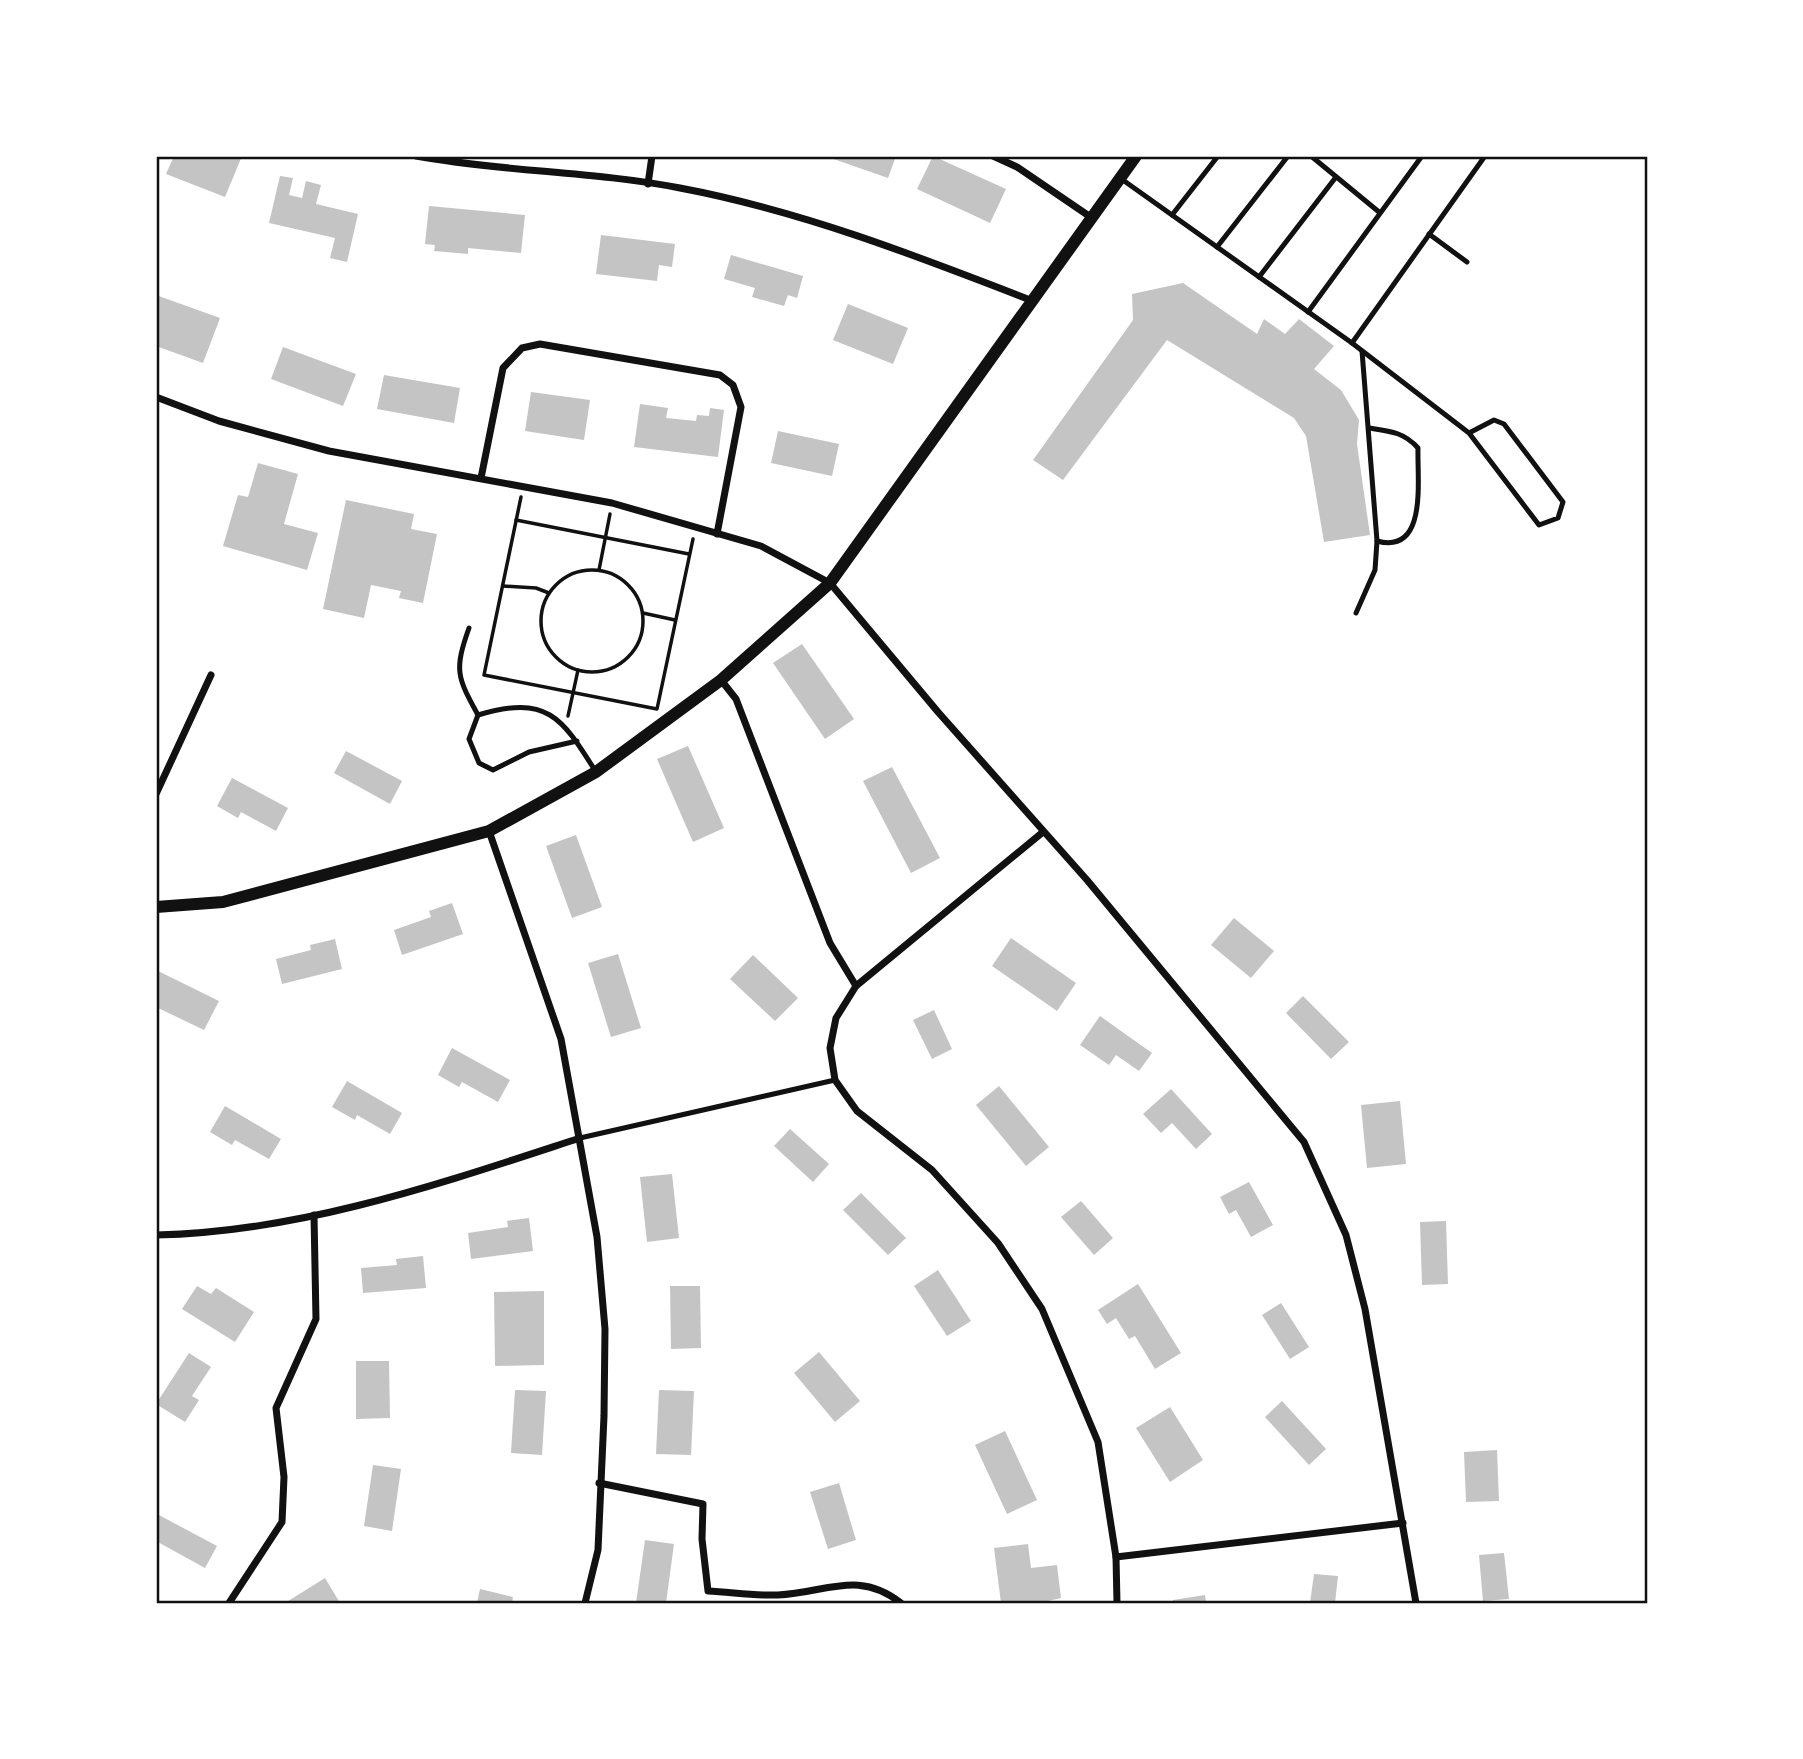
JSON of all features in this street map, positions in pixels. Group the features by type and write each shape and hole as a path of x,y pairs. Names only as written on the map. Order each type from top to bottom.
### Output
{"street":[{"path":"416,156 474,160 648,184 767,206 885,243 1034,301"},
{"path":"648,184 652,156"},
{"path":"993,156 1017,167 1092,218"},
{"path":"156,907 223,902 489,831 596,772 721,680 830,583 1136,156"},
{"path":"481,478 503,368 522,348 540,344 720,375 733,385 741,407 717,534"},
{"path":"156,397 219,421 330,451 612,503 761,546 830,583 1087,880 1304,1142 1346,1235 1366,1309 1416,1603"},
{"path":"156,794 211,675"},
{"path":"721,680 736,699 830,943 856,986"},
{"path":"489,831 561,1039 597,1237 605,1329 598,1550 585,1603"},
{"path":"1043,832 856,986 836,1018 830,1048 835,1080 858,1111 932,1170 990,1234 1042,1309 1098,1442 1116,1557 1117,1603"},
{"path":"156,1235 185,1234 314,1215 406,1195 580,1138"},
{"path":"229,1603 282,1522 284,1477 276,1408 316,1319 314,1215"},
{"path":"599,1483 703,1504 702,1539 708,1591 777,1595 862,1583 888,1593 901,1603"},
{"path":"1116,1557 1403,1523"}],"lane":[{"path":"1172,215 1218,156"},
{"path":"1217,247 1288,156"},
{"path":"1311,156 1379,212"},
{"path":"1308,312 1422,156"},
{"path":"1352,343 1485,156"},
{"path":"1259,277 1336,177"},
{"path":"1120,178 1352,343 1469,433 1539,525 1558,517 1563,502 1504,424 1494,421 1469,433"},
{"path":"1429,234 1467,262"},
{"path":"1356,612 1375,570 1377,541 1362,351"},
{"path":"1369,428 1393,431 1409,438 1418,448 1415,525 1405,540 1391,544 1377,541"},
{"path":"468,628 458,659 458,670 464,690 478,715"},
{"path":"577,741 529,752 501,769 489,770 479,763 471,748 470,730 478,715 494,710 536,708 564,724 577,741 596,772"},
{"path":"580,1138 835,1080"}],"path":[{"path":"523,485 484,675 657,709 697,527"},
{"path":"599,570 612,503"},
{"path":"516,520 689,554"},
{"path":"599,570 628,584 643,613 638,643 626,659 608,670 578,670 559,661 546,644 541,624 549,593 571,574 599,570"},
{"path":"503,586 536,588 549,593"},
{"path":"643,613 675,620"},
{"path":"564,724 578,670"}],"building":[{"path":"174,156 242,156 225,197 166,174"},
{"path":"825,156 896,156 888,178"},
{"path":"933,156 1006,189 990,223 917,189"},
{"path":"280,176 293,178 289,195 302,198 306,181 321,185 316,204 358,214 347,262 330,258 335,238 269,223"},
{"path":"429,206 525,215 521,253 468,248 468,254 434,251 435,245 425,244"},
{"path":"601,235 675,244 672,267 659,265 657,281 596,274"},
{"path":"731,255 803,276 797,298 788,295 784,306 752,297 755,288 724,279"},
{"path":"1183,283 1257,334 1264,319 1285,334 1299,319 1334,346 1314,369 1341,390 1359,420 1357,444 1370,535 1324,542 1306,436 1294,418 1167,340 1063,480 1033,460 1133,320 1132,294"},
{"path":"156,295 220,318 203,363 156,346"},
{"path":"848,304 908,328 893,364 833,340"},
{"path":"283,347 356,374 343,406 271,379"},
{"path":"384,375 460,388 454,423 377,409"},
{"path":"531,392 590,400 584,440 525,431"},
{"path":"640,404 668,408 666,418 696,421 697,415 709,416 710,408 724,410 718,457 634,447"},
{"path":"778,431 839,444 832,476 771,463"},
{"path":"258,463 298,474 284,524 318,533 307,570 223,546 238,495 248,497"},
{"path":"346,500 414,514 411,529 437,534 423,603 399,598 401,591 371,585 364,618 323,609"},
{"path":"802,644 854,719 825,739 773,663"},
{"path":"688,746 724,828 693,842 657,759"},
{"path":"346,751 402,781 390,804 334,773"},
{"path":"892,767 940,858 911,873 863,781"},
{"path":"232,778 288,808 276,831 241,812 238,818 217,806"},
{"path":"576,835 602,907 572,918 546,846"},
{"path":"452,903 463,934 402,955 394,930 431,917 429,911"},
{"path":"1234,918 1274,951 1251,978 1211,945"},
{"path":"1011,938 1076,983 1057,1011 992,966"},
{"path":"335,939 342,969 282,984 276,959 311,950 310,945"},
{"path":"618,954 641,1028 611,1037 588,963"},
{"path":"753,955 798,998 775,1021 730,979"},
{"path":"156,970 219,1001 204,1030 156,1007"},
{"path":"1303,996 1349,1042 1331,1059 1286,1013"},
{"path":"934,1010 952,1049 932,1059 913,1020"},
{"path":"1100,1016 1152,1053 1139,1071 1116,1055 1109,1065 1080,1045"},
{"path":"452,1048 510,1080 498,1102 462,1082 459,1087 438,1075"},
{"path":"347,1081 402,1113 390,1134 357,1115 355,1120 332,1107"},
{"path":"999,1086 1049,1147 1026,1166 976,1105"},
{"path":"1171,1089 1212,1134 1196,1149 1172,1123 1161,1133 1143,1114"},
{"path":"1400,1101 1406,1164 1367,1168 1361,1105"},
{"path":"225,1106 281,1139 269,1159 235,1140 232,1145 210,1132"},
{"path":"790,1129 829,1164 813,1182 774,1146"},
{"path":"672,1174 679,1238 647,1242 640,1177"},
{"path":"1249,1182 1273,1225 1251,1237 1236,1210 1229,1214 1220,1197"},
{"path":"861,1193 906,1238 888,1255 843,1210"},
{"path":"1081,1201 1113,1238 1094,1255 1061,1217"},
{"path":"529,1218 533,1251 471,1259 468,1233 508,1227 507,1221"},
{"path":"1446,1221 1448,1284 1422,1285 1420,1222"},
{"path":"423,1256 426,1288 363,1293 361,1268 397,1265 396,1259"},
{"path":"938,1270 971,1321 947,1336 914,1286"},
{"path":"1138,1284 1181,1353 1155,1369 1135,1336 1129,1339 1116,1318 1107,1324 1098,1310"},
{"path":"197,1286 211,1294 216,1288 254,1312 235,1342 182,1309"},
{"path":"670,1286 700,1286 701,1348 671,1349"},
{"path":"544,1291 544,1365 495,1366 494,1292"},
{"path":"1281,1303 1309,1347 1290,1359 1262,1315"},
{"path":"819,1352 860,1401 835,1422 794,1373"},
{"path":"189,1353 211,1367 192,1396 199,1400 185,1422 156,1404"},
{"path":"356,1361 389,1361 390,1418 356,1419"},
{"path":"515,1390 546,1391 542,1455 511,1453"},
{"path":"659,1390 694,1391 691,1455 656,1454"},
{"path":"1282,1401 1326,1449 1309,1465 1265,1417"},
{"path":"1170,1407 1203,1460 1170,1482 1136,1428"},
{"path":"1005,1431 1037,1500 1007,1514 975,1445"},
{"path":"1497,1450 1499,1501 1466,1502 1464,1452"},
{"path":"373,1465 401,1469 392,1531 364,1526"},
{"path":"839,1483 856,1540 828,1549 810,1492"},
{"path":"157,1514 217,1546 205,1568 156,1541"},
{"path":"645,1540 674,1544 666,1603 636,1603"},
{"path":"1028,1544 1031,1568 1057,1565 1061,1598 1039,1603 1001,1603 994,1548"},
{"path":"1504,1553 1509,1599 1483,1601 1479,1555"},
{"path":"1314,1574 1338,1576 1335,1603 1310,1603"},
{"path":"325,1578 340,1603 285,1603"},
{"path":"480,1589 513,1597 512,1603 477,1603"},
{"path":"1205,1595 1206,1603 1173,1603 1173,1600"}]}
